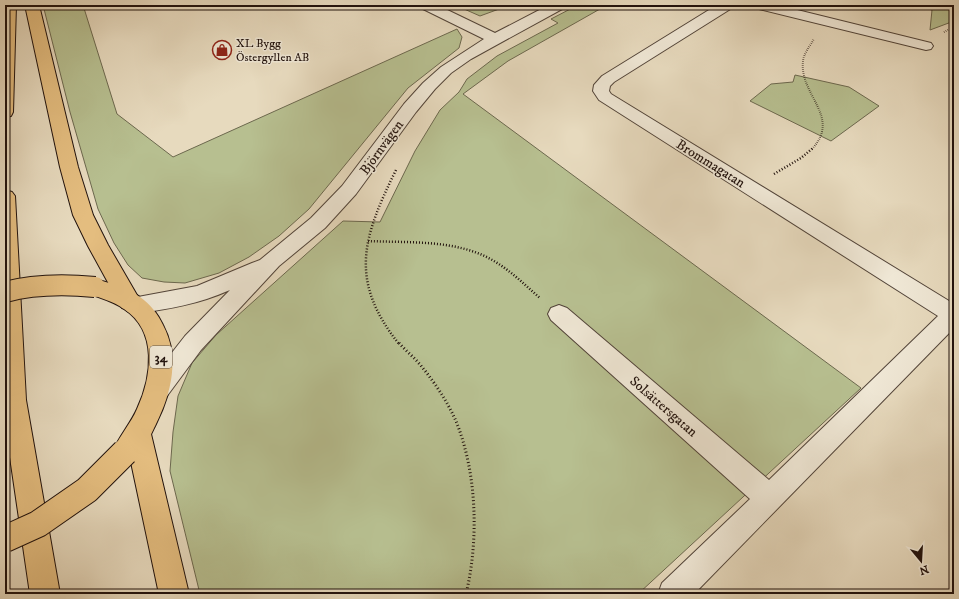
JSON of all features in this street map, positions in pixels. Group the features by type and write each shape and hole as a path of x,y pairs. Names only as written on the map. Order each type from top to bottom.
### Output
{"main road":[{"path":"5,112 9,5"},
{"path":"32,5 70,167 83,215 98,246 132,303"},
{"path":"5,196 14,400 45,594"},
{"name":"34","path":"5,292 58,284 95,287 132,303 149,321 159,340 162,364 158,389 132,443 87,490 38,524 5,539"},
{"path":"132,443 146,465 174,594"}],"street":[{"path":"426,5 494,38"},
{"name":"Björnvägen","path":"158,389 193,343 272,261 318,223 349,190 410,108 429,86 446,70 494,38 559,5"},
{"name":"Brommagatan","path":"726,5 608,79 602,85 601,91 605,97 954,315"},
{"path":"760,5 926,46"},
{"name":"Björnvägen","path":"132,303 171,300 201,293 238,278 272,261"},
{"name":"Solsättersgatan","path":"560,314 769,498"},
{"path":"673,594 954,315"}],"path":[{"path":"752,188 815,147 823,136 825,128 822,114 806,86 802,71 803,60 823,21"},
{"path":"399,165 373,218 365,262 368,282 375,303 386,326 400,344 420,365 448,406 459,429 468,469 474,511 474,546 469,585 466,594"},
{"path":"368,241 433,244 456,247 488,258 560,314"}],"green space":[{"path":"43,5 83,5 117,114 173,157 457,29 462,37 459,48 408,88 309,209 279,236 249,257 219,273 185,283 164,282 142,278 128,265 114,243 98,209 70,112"},
{"path":"455,5 510,5 480,16"},
{"path":"578,5 607,5 508,61 463,94 861,388 638,594 200,594 170,471 178,396 192,363 216,335 343,221 380,222 415,151 440,110 459,92 467,79 497,56 558,23 551,19"},
{"path":"914,5 954,5 954,21 930,30 932,10"},
{"path":"795,75 849,87 879,106 831,141 750,101 771,84 793,82"}],"place":[{"name":"XL Bygg Östergyllen AB","path":"222,50"}]}
